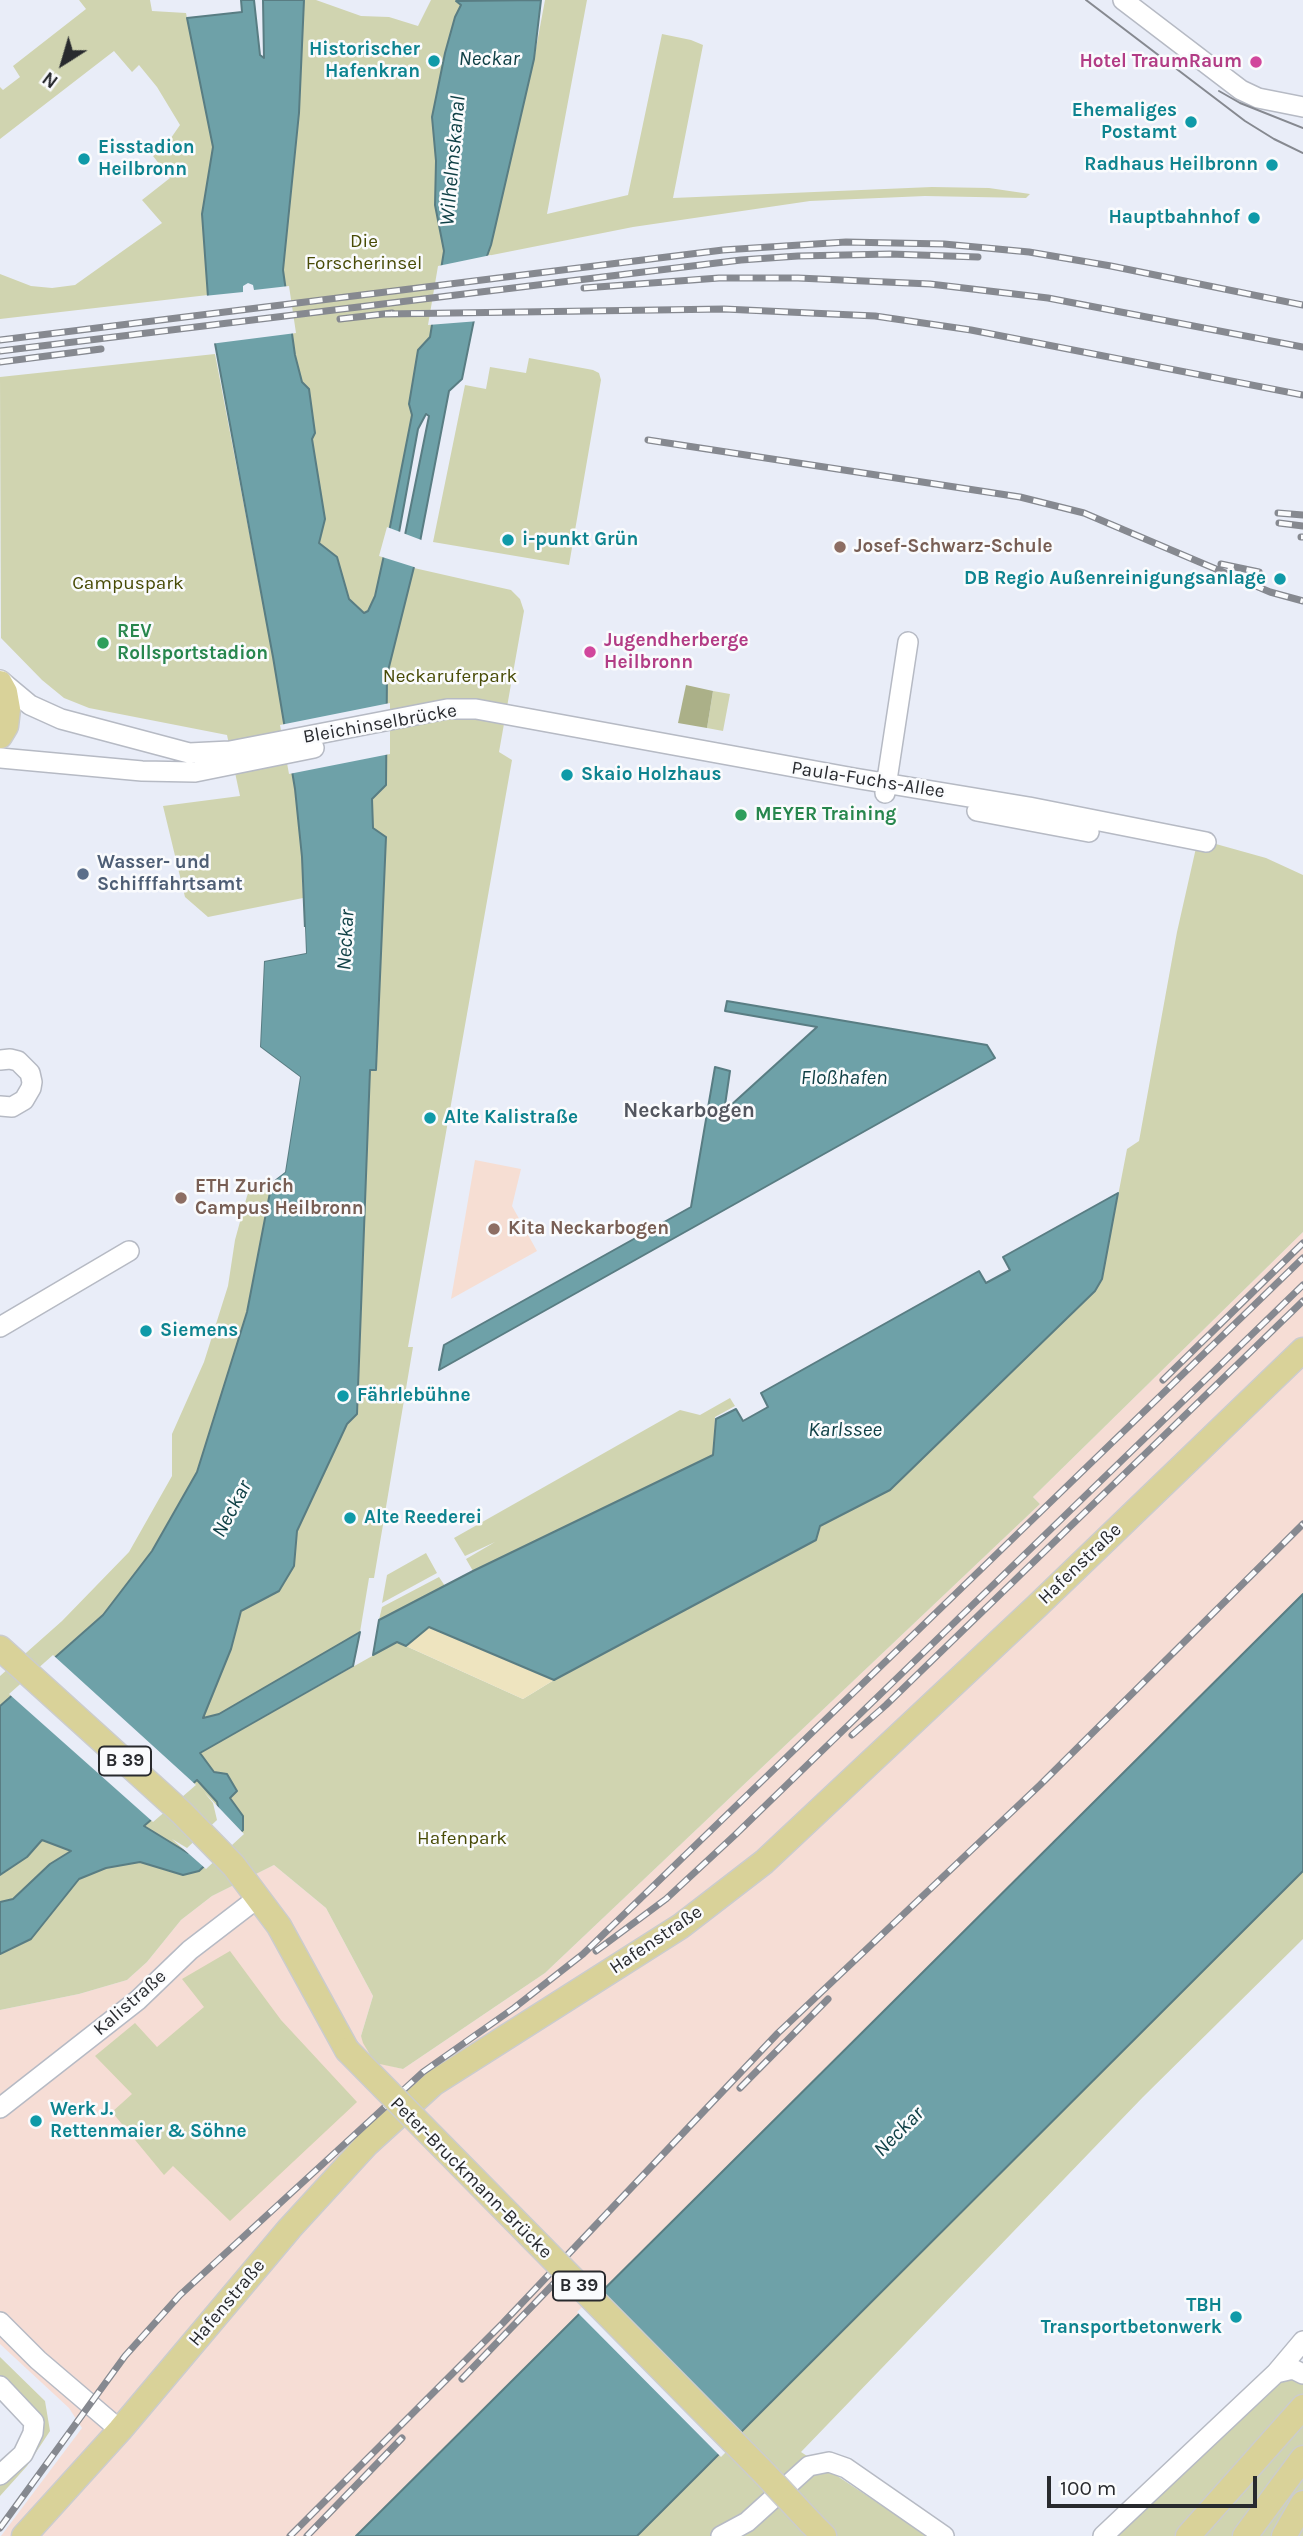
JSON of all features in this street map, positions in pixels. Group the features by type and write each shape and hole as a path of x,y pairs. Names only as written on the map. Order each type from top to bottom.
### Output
{"main road":[{"path":"0,682 8,709 6,726 0,736"},
{"name":"Hafenstraße","path":"24,2536 120,2430 290,2228 367,2144 434,2083 681,1926 764,1862 1045,1598 1303,1350"},
{"name":"B 39","path":"0,1648 182,1813 220,1850 252,1888"},
{"name":"Peter-Bruckmann-Brücke","path":"252,1888 296,1952 347,2050 820,2532"},
{"path":"1188,2536 1303,2407"},
{"path":"1245,2536 1303,2458"},
{"path":"1254,2536 1303,2471"},
{"path":"1284,2536 1303,2503"}],"street":[{"path":"1123,0 1241,90 1258,98 1303,107"},
{"path":"885,788 908,642"},
{"path":"0,682 30,705 61,719 189,753 232,759"},
{"name":"Bleichinselbrücke","path":"232,759 448,714 474,720 529,723"},
{"name":"Paula-Fuchs-Allee","path":"529,723 1205,847"},
{"path":"0,758 142,771 195,772 232,759"},
{"path":"0,1060 18,1061 25,1066 32,1082 24,1100 12,1107 0,1106"},
{"path":"0,1326 129,1251"},
{"name":"Kalistraße","path":"0,2108 138,2000 252,1888"},
{"path":"0,2322 38,2360 120,2430"},
{"path":"1103,2536 1276,2373 1303,2341"},
{"path":"1276,2373 1293,2369 1303,2374"},
{"path":"0,2386 34,2422 33,2433 23,2454 0,2476"},
{"path":"721,2536 747,2522 809,2466 829,2462 846,2468 944,2536"}],"shaded area":[{"name":"Kita Neckarbogen","path":"475,1160 521,1169 512,1206 537,1251 451,1299"},
{"path":"1303,1232 1303,1594 356,2536 1,2536 82,2428 69,2408 0,2344 0,2010 79,1994 127,1980 147,1962 181,1920 212,1896 274,1865 326,1908 373,1996 361,2036 375,2062 403,2069 545,1973 1040,1504 1033,1497"}],"green space":[{"path":"79,0 150,0 152,11 186,13 213,147 202,214 208,295 0,319 0,274 31,286 52,288 75,285 162,223 142,200 170,178 153,156 164,148 180,125 157,87 139,65 132,72 114,51 0,139 0,87 3,90 20,77 13,66 86,9"},
{"name":"Die Forscherinsel","path":"304,0 316,0 361,16 389,17 418,26 431,0 457,0 461,5 445,53 432,117 436,161 435,205 444,251 430,337 409,404 412,415 375,596 368,611 364,613 349,599 337,557 318,543 325,519 295,355 283,270 299,113"},
{"path":"545,0 587,0 547,214 628,195 662,34 703,45 673,198 932,187 989,188 1030,194 1026,198 925,196 810,201 633,227 487,256 534,59"},
{"name":"Campuspark","path":"215,354 273,657 295,789 303,898 208,917 185,897 163,806 240,796 227,735 89,708 64,698 42,680 1,638 0,377"},
{"path":"529,358 593,370 599,373 601,380 569,565 433,542 465,385 486,389 490,367 526,373"},
{"name":"Neckaruferpark","path":"414,568 511,590 520,599 524,611 499,752 512,760 408,1347 413,1347 374,1578 369,1578 360,1632 219,1714 203,1718 231,1649 241,1611 279,1591 293,1566 297,1531 347,1424 357,1414 370,1069 376,1069 386,838 373,828 372,798 386,785 387,675"},
{"path":"686,685 713,691 707,728 678,723"},
{"path":"713,691 730,694 723,731 707,728"},
{"name":"Hafenpark","path":"1198,839 1266,858 1303,875 1303,1232 1033,1497 1040,1504 545,1973 403,2069 375,2063 363,2043 361,2036 373,1996 326,1908 274,1865 212,1896 181,1920 147,1962 127,1980 79,1994 0,2010 0,1954 31,1939 79,1879 106,1868 140,1862 183,1875 198,1871 243,1830 243,1816 230,1798 237,1791 227,1774 214,1772 200,1753 397,1642 523,1699 816,1540 820,1526 890,1490 1102,1279 1127,1149 1139,1141 1177,932"},
{"path":"254,1181 272,1182 247,1312 197,1472 152,1552 103,1615 0,1706 0,1676 62,1621 129,1552 172,1476 172,1434 204,1362 228,1286 235,1240"},
{"path":"730,1398 735,1406 715,1417 714,1455 473,1571 466,1559 495,1542 465,1556 454,1538 680,1410 700,1415"},
{"path":"426,1553 437,1573 382,1603 387,1575"},
{"path":"439,1577 445,1586 379,1620 382,1607"},
{"path":"198,1779 217,1802 221,1821 188,1853 143,1826"},
{"path":"42,1840 72,1851 50,1864 13,1899 0,1902 0,1875 27,1857"},
{"path":"1303,1871 1303,1939 1143,2097 801,2452 928,2536 637,2536"},
{"path":"230,1951 281,2020 357,2102 230,2221 173,2166 164,2175 112,2112 132,2094 95,2056 135,2023 157,2047 204,2007 182,1979"},
{"path":"0,2357 45,2401 50,2431 27,2466 0,2496 0,2481 39,2431 0,2378"},
{"path":"1287,2378 1303,2380 1303,2536 1112,2536 1275,2383"}],"sand":[{"path":"429,1627 554,1680 523,1699 406,1646"}],"water":[{"path":"241,0 254,0 260,55 264,58 263,0 304,0 299,113 283,270 295,355 302,382 309,389 315,433 312,439 325,519 319,543 337,557 349,599 364,613 368,611 375,596 412,415 409,404 418,350 430,337 444,251 435,205 436,161 432,117 445,53 461,5 456,1 541,0 534,59 487,256 462,379 449,391 419,547 387,675 386,785 372,799 373,828 386,837 376,1070 370,1070 357,1414 347,1424 297,1531 294,1566 279,1591 241,1611 231,1649 203,1718 219,1714 360,1632 353,1666 200,1753 214,1772 227,1774 237,1791 230,1798 243,1816 243,1830 199,1871 183,1875 140,1862 106,1868 79,1879 31,1939 0,1954 0,1902 13,1899 50,1864 71,1851 42,1840 27,1857 0,1875 0,1706 103,1615 152,1551 197,1472 247,1312 272,1182 285,1172 300,1077 260,1047 264,961 306,953 302,857 295,789 273,657 209,311 202,214 213,147 187,18 242,12","holes":["426,414 429,416 404,540 398,538 418,429","197,1780 217,1802 221,1821 188,1853 144,1826"]},
{"name":"Floßhafen","path":"727,1001 987,1045 995,1058 439,1370 444,1345 691,1207 715,1067 730,1071 725,1105 730,1106 817,1027 725,1011"},
{"name":"Karlssee","path":"1118,1193 1102,1279 1095,1291 890,1490 820,1526 816,1540 554,1680 429,1627 406,1646 397,1642 373,1655 379,1620 473,1571 713,1455 716,1419 736,1409 743,1421 768,1407 761,1393 979,1271 986,1283 1010,1270 1003,1257"},
{"name":"Neckar","path":"1303,1594 1303,1871 637,2536 356,2536"}],"pier":[{"path":"491,255 479,321 428,325 438,266"},
{"path":"248,283 253,285 254,290 289,286 296,333 210,344 204,296 243,292 243,286"},
{"path":"387,527 424,541 417,568 379,556"},
{"path":"390,703 390,754 289,774 280,725"},
{"path":"301,927 305,927 306,953 264,961 260,1047 300,1077 285,1172 272,1182 272,1177 282,1170 296,1079 257,1048 260,960 263,957 303,950"},
{"path":"53,1655 196,1785 153,1822 9,1694"},
{"path":"204,1792 244,1834 206,1869 172,1839 187,1848 217,1820 213,1803"},
{"path":"600,2289 744,2434 721,2457 577,2312"}],"tram line":[{"path":"1086,0 1245,121 1303,153"},
{"path":"1219,91 1240,103 1303,128"}],"railway":[{"path":"0,340 723,250 846,242 944,244 1029,252 1303,305"},
{"path":"0,351 741,260 890,254 978,257"},
{"path":"584,288 719,278 798,278 930,284 1048,298 1303,347"},
{"path":"385,314 724,309 875,316 971,330 1303,395"},
{"path":"340,319 392,313"},
{"path":"0,362 101,349"},
{"path":"648,440 1020,497 1084,513 1270,592 1303,601"},
{"path":"1278,513 1303,515"},
{"path":"1279,523 1303,526"},
{"path":"1221,564 1259,572"},
{"path":"1163,1380 1303,1243"},
{"path":"0,2528 125,2356 180,2295 423,2072 514,2008 583,1954 1303,1258"},
{"path":"596,1951 666,1899 735,1835 1303,1285"},
{"path":"852,1735 1303,1301"},
{"path":"290,2536 502,2324 778,2033 1040,1785 1303,1524"},
{"path":"740,2088 828,1999"},
{"path":"462,2379 564,2273"},
{"path":"307,2536 402,2438"}],"place":[{"name":"Historischer Hafenkran","path":"434,61"},
{"name":"Hotel TraumRaum","path":"1256,62"},
{"name":"Ehemaliges Postamt","path":"1191,122"},
{"name":"Eisstadion Heilbronn","path":"84,159"},
{"name":"Radhaus Heilbronn","path":"1272,165"},
{"name":"Hauptbahnhof","path":"1254,218"},
{"name":"i-punkt Grün","path":"508,540"},
{"name":"Josef-Schwarz-Schule","path":"840,547"},
{"name":"DB Regio Außenreinigungsanlage","path":"1280,579"},
{"name":"REV Rollsportstadion","path":"103,643"},
{"name":"Jugendherberge Heilbronn","path":"590,652"},
{"name":"Skaio Holzhaus","path":"567,775"},
{"name":"MEYER Training","path":"741,815"},
{"name":"Wasser- und Schifffahrtsamt","path":"83,874"},
{"name":"Alte Kalistraße","path":"430,1118"},
{"name":"ETH Zurich Campus Heilbronn","path":"181,1198"},
{"name":"Kita Neckarbogen","path":"494,1229"},
{"name":"Siemens","path":"146,1331"},
{"name":"Fährlebühne","path":"343,1396"},
{"name":"Alte Reederei","path":"350,1518"},
{"name":"Werk J. Rettenmaier & Söhne","path":"36,2121"},
{"name":"TBH Transportbetonwerk","path":"1236,2317"}],"district":[{"name":"Neckarbogen","path":"689,1111"}],"water label":[{"name":"Wilhelmskanal","path":"453,161"}]}
